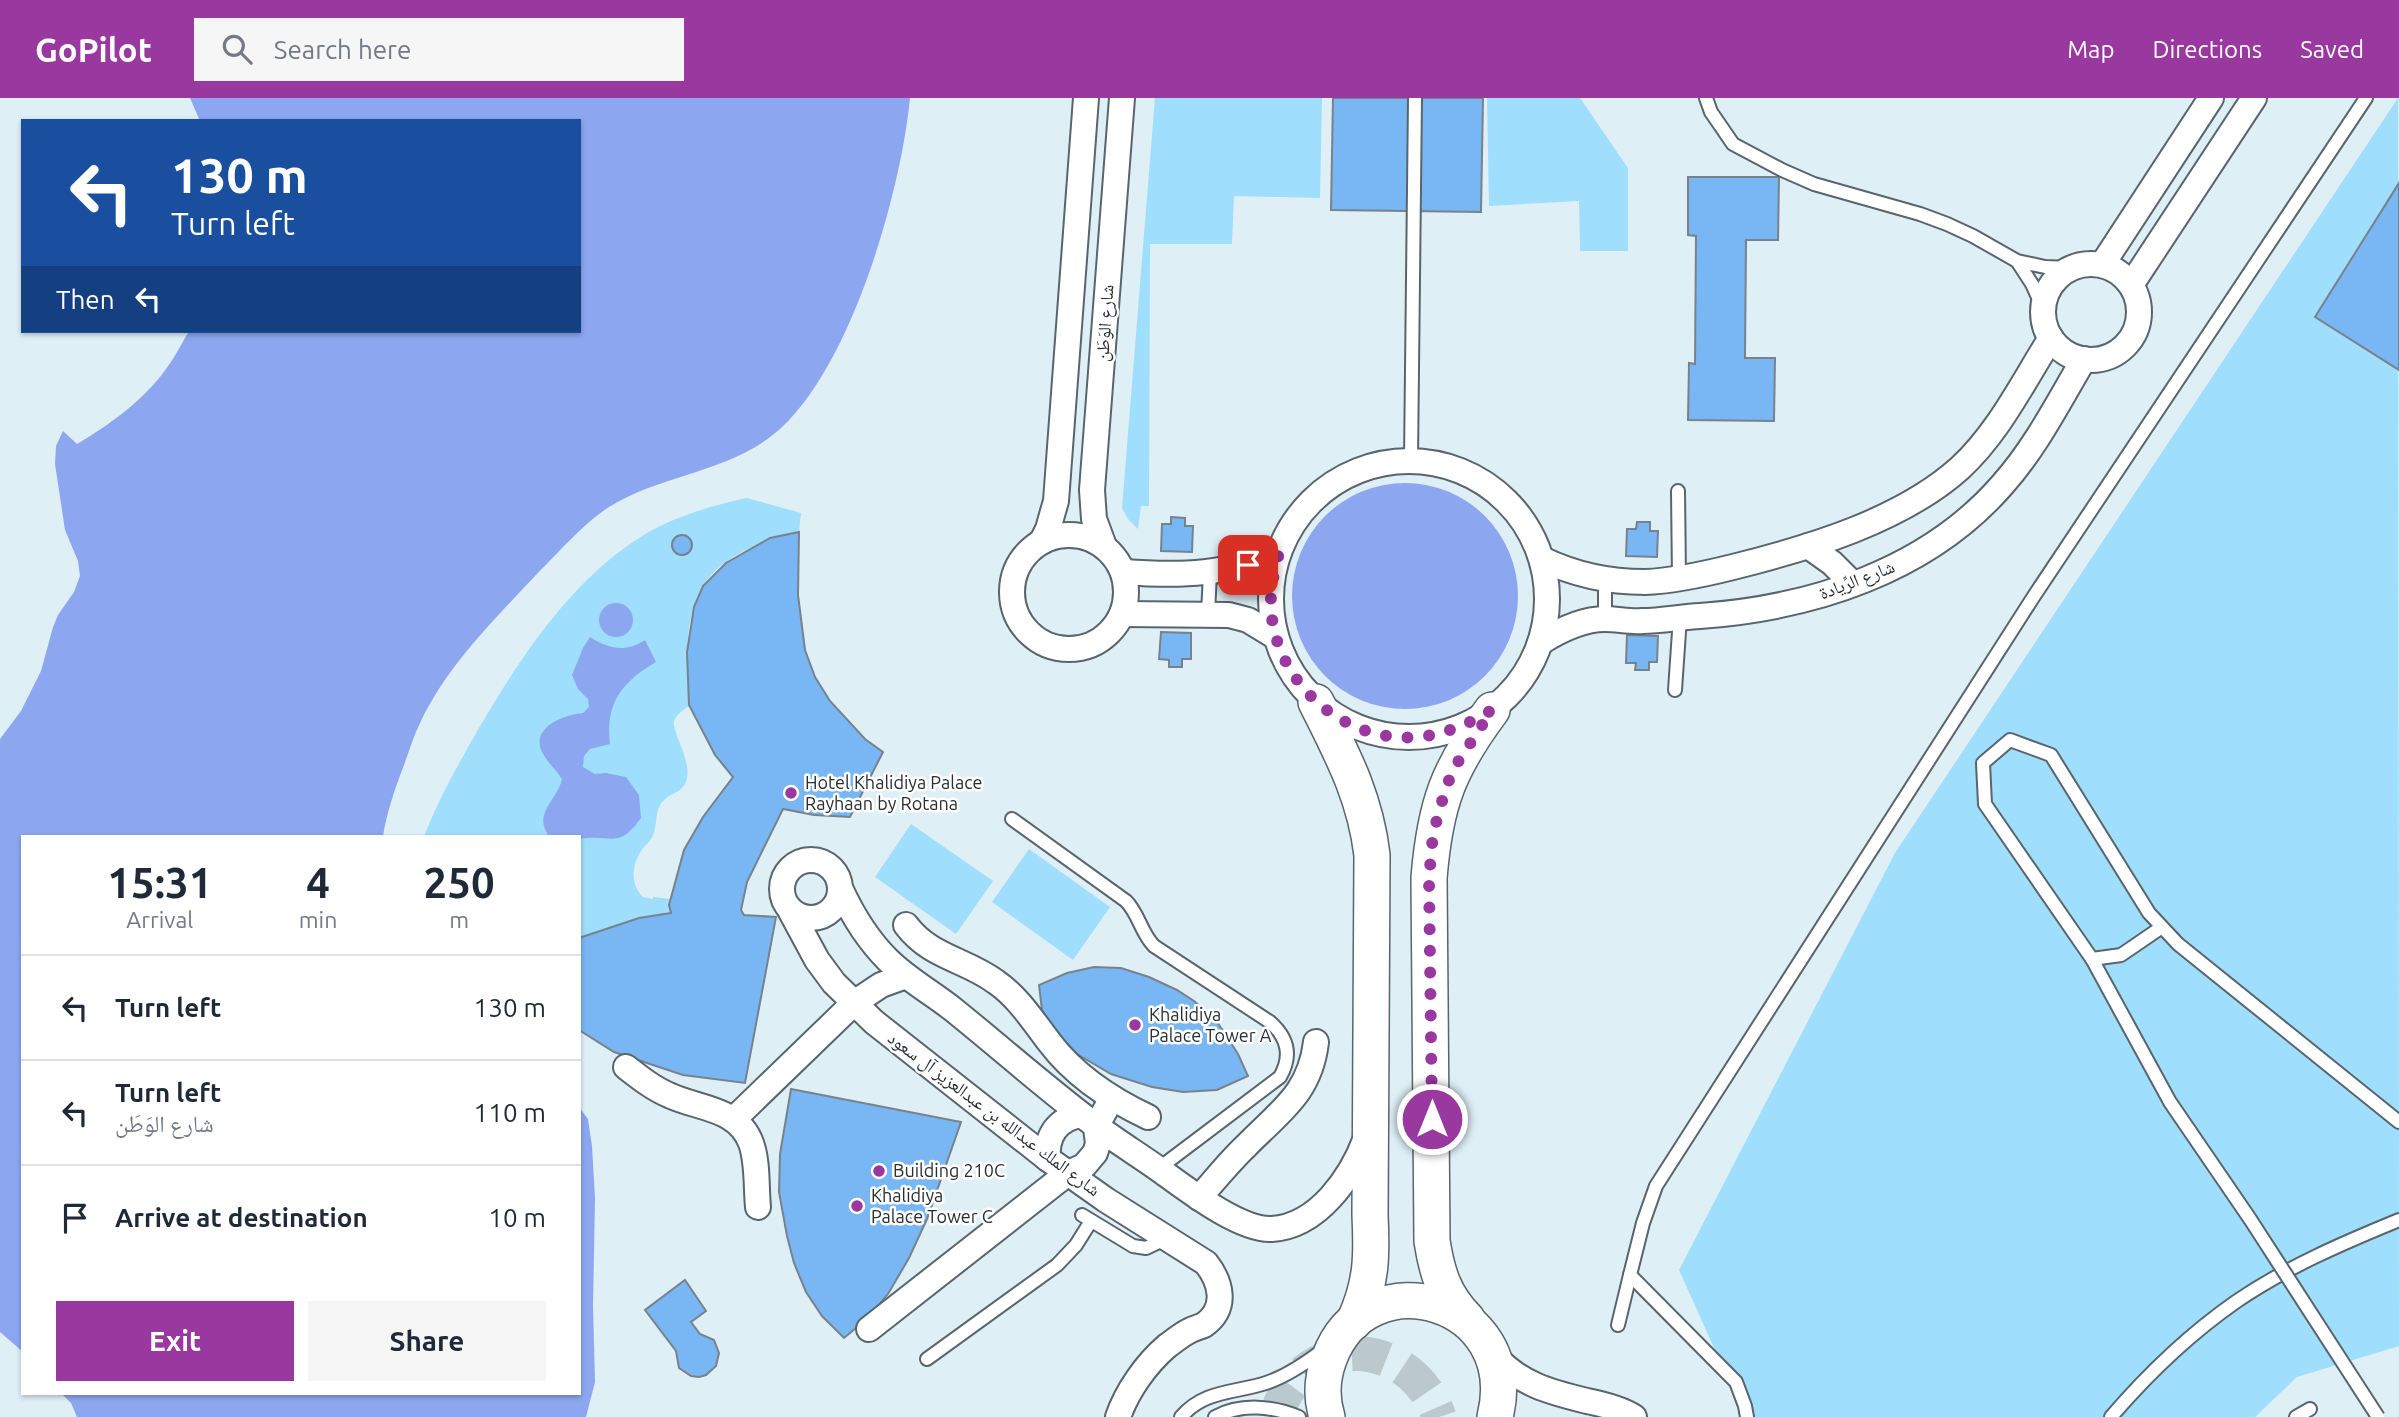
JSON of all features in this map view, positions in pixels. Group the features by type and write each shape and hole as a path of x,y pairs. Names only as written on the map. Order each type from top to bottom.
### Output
{"street":[{"name":"شارع الوَطَن","path":"1042,541 1056,501 1086,98"},
{"name":"شارع الوَطَن","path":"1104,546 1094,519 1091,490 1122,98"},
{"path":"2102,265 2211,98"},
{"path":"2131,285 2255,98"},
{"path":"2102,265 2119,272 2131,285 2139,307 2135,332 2128,342 2108,356 2084,359 2065,352 2051,338 2046,328 2043,308 2052,284 2061,275 2072,268 2102,265"},
{"path":"1542,559 1575,573 1605,580 1644,582 1679,578 1757,561 1808,546 1903,507 1924,495 1960,467 1995,427 2051,338"},
{"name":"شارع الرِّيادة","path":"1541,642 1571,626 1605,619 1644,622 1779,606 1853,584 1895,566 1934,545 1979,509 2021,462 2084,359"},
{"path":"1492,710 1469,724 1443,733 1416,737 1389,736 1350,724 1316,702 1298,683 1285,661 1276,637 1271,607 1272,578 1280,549 1293,524 1310,502 1332,484 1383,463 1411,460 1460,470 1503,496 1520,514 1542,559 1548,601 1541,642 1529,668 1513,690 1492,710 1468,744 1446,787 1433,834 1429,878 1432,1241 1440,1280 1455,1308 1477,1330 1505,1368 1534,1386 1615,1408 1631,1416"},
{"path":"1074,534 1090,538 1104,546 1116,558 1124,572 1126,600 1122,614 1109,634 1085,648 1070,650 1040,642 1028,633 1013,606 1012,591 1020,562 1030,550 1042,541 1058,535 1074,534"},
{"path":"1808,546 1832,563 1853,584"},
{"path":"1124,572 1210,572 1248,565 1280,549"},
{"path":"1122,614 1208,614 1238,617 1258,625 1276,637"},
{"path":"1316,702 1356,784 1369,833 1373,878 1371,1269 1365,1296 1326,1366 1323,1398 1327,1417"},
{"path":"841,890 839,900 827,915 808,919 798,916 784,903 782,884 785,875 800,862 809,860 828,864 835,871 850,909 868,937 916,982 1089,1121 1199,1198 1245,1222 1269,1229 1294,1224 1316,1211 1338,1187 1360,1153 1371,1128"},
{"name":"شارع الملك عبدالله بن عبدالعزيز آل سعود","path":"790,910 817,960 853,1003 874,1022 1058,1166 1208,1266 1217,1277 1220,1294 1216,1311 1205,1324 1189,1331 1156,1357 1124,1402 1118,1417"},
{"path":"906,925 923,944 997,982 1026,1009 1062,1058 1094,1086 1148,1117"},
{"path":"734,1119 853,1003 881,985 916,982 944,957"},
{"path":"1199,1198 1242,1149 1299,1093 1311,1068 1316,1042"},
{"path":"626,1067 667,1095 716,1110 734,1119 751,1143 758,1207"},
{"path":"1089,1121 1112,1098"},
{"path":"1058,1166 1049,1139 1054,1129 1071,1117 1089,1121"},
{"path":"869,1329 1058,1166 1084,1166 1095,1153 1098,1144 1089,1121"},
{"path":"1347,1329 1384,1305 1419,1301 1444,1307 1467,1320"},
{"path":"1493,1355 1500,1386 1495,1417"}],"lane":[{"path":"1411,460 1415,98"},
{"path":"1706,98 1711,112 1733,144 1782,170 1814,184 1947,224 2017,261 2045,267 2072,268"},
{"path":"2194,123 2198,98"},
{"path":"1618,1325 1643,1223 1656,1186 2034,596 2366,98"},
{"path":"2017,261 2043,308"},
{"path":"1678,491 1679,578"},
{"path":"1208,614 1210,572"},
{"path":"1605,580 1605,619"},
{"path":"1675,690 1680,617"},
{"path":"2378,1417 2250,1219 2170,1102 2092,959 1985,804 1983,763 2010,740 2051,755 2149,913 2162,927 2178,943 2399,1122"},
{"path":"1012,819 1121,896 1132,907 1147,938 1154,946 1270,1022 1286,1041 1287,1066 1280,1077 1158,1169"},
{"path":"2092,959 2121,955 2162,927"},
{"path":"927,1359 1057,1265 1076,1245 1086,1218 1139,1248 1153,1246 1165,1239"},
{"path":"2111,1417 2129,1396 2183,1346 2236,1302 2292,1268 2399,1220"},
{"path":"1630,1275 1735,1382 1745,1406 1746,1417"},
{"path":"1181,1417 1197,1402 1210,1395 1266,1383 1285,1374 1347,1329"},
{"path":"1215,1417 1229,1411 1256,1407 1279,1409 1299,1417"},
{"path":"2296,1417 2310,1409"}],"shaded area":[{"path":"190,98 910,98 896,180 869,274 851,320 807,399 781,428 741,455 652,487 609,507 580,530 535,576 472,644 432,701 416,732 397,782 383,835 21,835 21,1350 0,1332 0,739 21,711 41,671 53,627 74,592 80,576 78,561 65,530 55,464 56,446 63,431 77,444 125,411 157,381 188,333 581,333 581,119 199,119"},
{"path":"1155,98 1322,98 1320,198 1234,196 1232,244 1150,244 1149,506 1141,506 1138,529 1122,508"},
{"path":"1487,98 1580,98 1628,168 1628,251 1580,251 1579,201 1489,206"},
{"path":"2398,98 2399,1346 2297,1377 2255,1417 1745,1417 1679,1270 1895,853"},
{"path":"1405,483 1448,492 1468,502 1485,516 1499,533 1509,553 1518,596 1509,639 1499,659 1485,676 1468,690 1448,700 1405,709 1362,700 1342,690 1325,676 1311,659 1301,639 1292,596 1301,553 1311,533 1325,516 1342,502 1362,492"},
{"path":"747,498 801,513 799,532 758,544 731,558 710,577 696,601 687,646 689,706 678,714 674,721 688,772 682,788 661,804 653,835 634,866 636,886 643,897 671,899 671,913 639,918 581,937 581,835 424,835 450,781 496,700 551,620 573,595 620,551 647,533 696,512"},
{"path":"616,603 628,608 633,620 628,632 616,637 604,632 599,620 604,608"},
{"path":"590,637 617,648 631,647 645,640 656,662 634,677 618,695 610,717 610,744 590,749 584,756 583,767 595,774 626,777 639,795 641,818 620,838 581,839 581,835 548,835 543,821 562,779 545,757 540,747 540,739 543,732 556,721 583,713 589,707 588,699 578,689 572,675"},
{"path":"911,824 993,881 956,934 875,877"},
{"path":"1029,849 1110,907 1073,960 992,902"},
{"path":"581,1110 588,1119 595,1198 595,1382 586,1417 77,1417 71,1403 63,1395 581,1395"}],"building":[{"path":"1333,98 1483,98 1481,212 1331,210"},
{"path":"1688,177 1779,177 1778,240 1746,240 1745,358 1775,358 1774,421 1688,420 1689,363 1695,364 1696,236 1688,235"},
{"path":"2399,183 2399,370 2315,317"},
{"path":"1171,517 1185,518 1185,526 1193,526 1192,552 1161,551 1162,524 1171,524"},
{"path":"1637,522 1650,522 1650,531 1658,531 1657,557 1626,556 1627,529 1636,529"},
{"name":"Hotel Khalidiya Palace Rayhaan by Rotana","path":"799,532 798,595 805,650 815,677 830,701 865,739 883,752 850,817 814,815 783,809 747,882 741,910 744,915 776,917 745,1083 683,1075 614,1052 581,1031 581,937 639,918 671,913 669,905 684,850 703,817 733,777 715,755 689,705 687,652 694,607 703,586 726,563 770,538"},
{"path":"682,535 689,538 692,545 689,552 682,555 675,552 672,545 675,538"},
{"path":"1161,632 1191,633 1191,659 1182,659 1182,667 1169,667 1169,660 1159,659"},
{"path":"1627,635 1658,636 1657,662 1649,662 1649,670 1635,670 1636,663 1626,663"},
{"name":"Khalidiya Palace Tower A","path":"1094,967 1121,968 1149,977 1194,1001 1214,1018 1238,1054 1248,1076 1217,1090 1183,1092 1152,1087 1111,1074 1077,1054 1056,1032 1042,1010 1039,985 1067,973"},
{"name":"Khalidiya Palace Tower C","path":"791,1089 961,1122 927,1219 909,1258 888,1294 868,1318 844,1338 822,1316 806,1292 787,1236 779,1192 780,1154"},
{"path":"685,1280 706,1311 691,1322 700,1334 714,1340 719,1353 716,1366 706,1375 699,1377 691,1376 679,1368 676,1351 645,1310"}],"tunnel":[{"path":"1276,1417 1289,1389 1308,1369 1331,1357 1356,1354 1381,1358 1405,1370 1425,1390 1439,1417"}],"place":[{"name":"Hotel Khalidiya Palace Rayhaan by Rotana","path":"791,793"},
{"name":"Khalidiya Palace Tower A","path":"1135,1025"},
{"name":"Building 210C","path":"879,1171"},
{"name":"Khalidiya Palace Tower C","path":"857,1206"}],"route":[{"path":"1248,565 1280,549 1272,578 1271,607 1276,637 1285,661 1298,683 1316,702 1338,718 1362,730 1389,736 1416,737 1443,733 1469,724 1492,710 1456,765 1438,810 1433,834 1429,878 1432,1119"}]}
